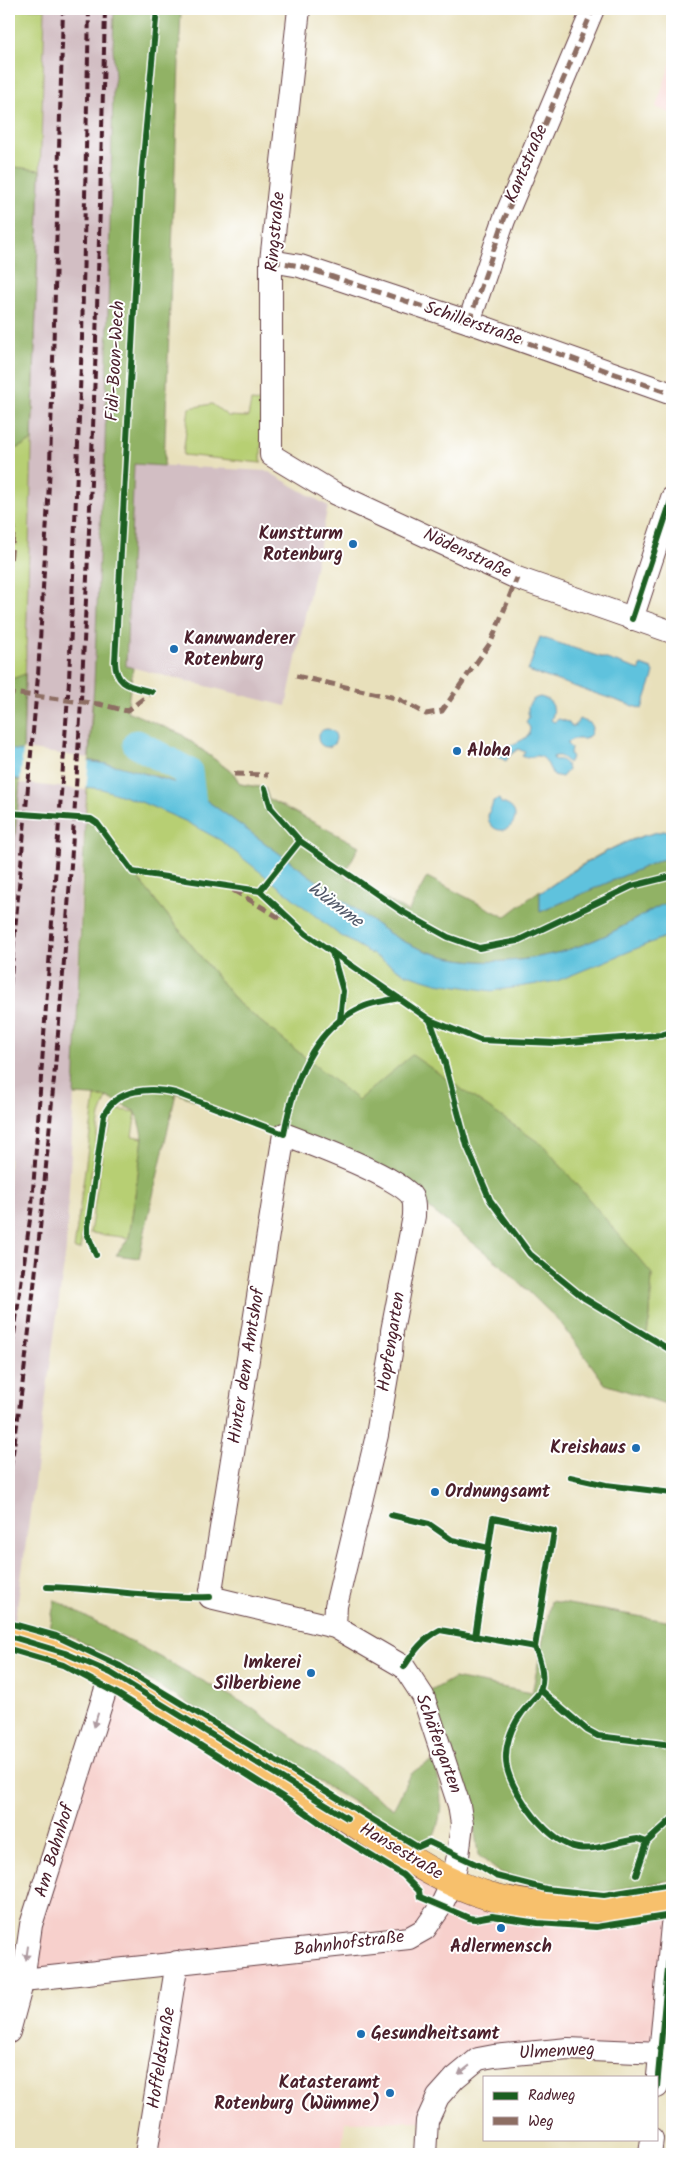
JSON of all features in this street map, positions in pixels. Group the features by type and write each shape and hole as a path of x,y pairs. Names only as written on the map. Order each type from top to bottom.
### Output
{"main road":[{"name":"Hansestraße","path":"9,1636 65,1653 111,1673 347,1818 410,1860 452,1883"},
{"path":"452,1883 489,1896 539,1906 672,1908"}],"street":[{"name":"Ringstraße","path":"271,455 272,261 299,9"},
{"name":"Kantstraße","path":"469,322 504,220 593,9"},
{"name":"Schillerstraße","path":"272,261 300,266 469,322 672,394"},
{"name":"Nödenstraße","path":"271,455 334,493 506,573 672,632"},
{"path":"632,619 672,498"},
{"name":"Hinter dem Amtshof","path":"210,1597 284,1134"},
{"name":"Hopfengarten","path":"284,1134 355,1162 397,1185 412,1196 414,1205 414,1216 392,1331 391,1353 376,1435 336,1606 335,1627"},
{"name":"Schäfergarten","path":"210,1597 335,1627 404,1668 423,1696 459,1805 462,1824 452,1883"},
{"name":"Am Bahnhof","path":"9,2032 24,1980 32,1925 111,1673"},
{"name":"Bahnhofstraße","path":"24,1980 409,1938 425,1929 441,1906 452,1883"},
{"path":"658,2079 672,1908"},
{"name":"Hoffeldstraße","path":"146,2154 177,1962"},
{"name":"Ulmenweg","path":"425,2154 427,2121 438,2097 455,2078 478,2060 568,2049 661,2053"},
{"path":"650,2154 652,2140"}],"shaded area":[{"path":"45,9 114,9 113,49 115,77 113,89 104,490 101,504 94,685 82,854 74,1095 66,1249 18,1601 9,1654 9,895 23,752"},
{"path":"672,59 672,114 656,107"},
{"path":"134,464 267,471 328,506 286,706 126,666"},
{"path":"111,1673 452,1883 672,1909 672,1921 653,2059 468,2059 424,2121 345,2122 341,2154 146,2154 176,1962 23,1980"}],"green space":[{"path":"9,9 45,9 23,752 9,895"},
{"path":"114,9 181,9 164,466 134,464 126,666 133,668 127,711 181,734 234,774 240,784 265,788 269,799 359,846 344,875 408,912 427,877 505,917 540,890 540,912 660,860 672,858 672,900 605,936 548,955 499,962 449,957 426,951 390,934 203,798 173,782 155,776 89,760 101,504 104,490 113,89 115,77 113,49"},
{"path":"9,161 15,167 40,170 32,441 9,452"},
{"path":"251,401 262,402 261,463 183,455 189,408 212,404 228,416 248,417"},
{"path":"25,674 23,752 9,749 9,680"},
{"path":"92,702 181,734 234,774 240,784 265,788 270,804 341,877 409,914 506,920 563,877 605,852 650,834 672,830 672,1353 646,1339 650,1316 652,1274 358,1101 239,1004 94,824 85,821"},
{"path":"9,778 20,781 9,895"},
{"path":"85,821 94,824 239,1004 358,1100 412,1055 544,1146 652,1274 650,1316 646,1339 672,1353 672,1406 605,1384 561,1323 501,1265 405,1189 284,1134 176,1093 139,1258 116,1255 129,1238 143,1138 136,1112 107,1097 74,1095"},
{"path":"95,1097 107,1097 100,1115 80,1250 74,1249"},
{"path":"113,1109 136,1112 132,1136 143,1138 129,1238 90,1233 105,1136 109,1133"},
{"path":"55,1600 249,1706 393,1809 411,1775 416,1770 434,1761 441,1807 434,1835 420,1842 120,1663 72,1637 49,1628"},
{"path":"551,1601 672,1622 672,1880 604,1892 547,1886 499,1872 478,1855 466,1793 429,1692 454,1678 532,1693"}],"water":[{"path":"540,637 640,670 641,665 652,669 654,673 642,709 528,671"},
{"path":"540,697 548,700 553,706 551,720 554,722 559,719 568,722 572,727 576,725 579,719 590,723 592,728 591,734 585,739 572,739 567,744 571,748 570,754 572,757 568,763 561,757 553,757 554,760 562,760 567,765 568,770 562,777 553,775 542,757 533,756 527,758 522,756 525,752 518,749 506,761 497,756 501,751 529,735 530,728 526,722 529,717 528,707 533,700"},
{"path":"327,729 333,732 336,738 333,744 327,747 321,744 318,738 321,732"},
{"name":"Wümme","path":"9,749 119,766 173,782 203,798 387,932 426,951 474,961 499,962 548,955 605,936 672,900 672,934 557,981 492,991 437,983 404,973 338,934 220,840 185,821 141,802 102,789 9,778"},
{"path":"499,799 501,803 509,806 514,811 514,822 505,830 493,827 488,819 493,801"},
{"path":"672,830 672,858 660,860 540,912 540,893 586,863 636,838"}],"pier":[{"path":"23,749 89,758 86,790 20,783"}],"waterway":[{"path":"137,744 188,772 192,803"}],"railway":[{"path":"9,997 38,676 50,466 63,9"},
{"path":"9,1370 32,1205 69,681 82,338 89,9"},
{"path":"9,1479 28,1341 42,1203 63,973 73,836 88,560 98,285 105,9"}],"marked path":[{"path":"469,322 504,220 593,9"},
{"path":"271,261 300,266 469,322 672,394"},
{"path":"9,521 14,527 9,571"},
{"path":"296,676 396,698 426,714 442,711 491,642 517,578"},
{"path":"9,687 11,693 99,704 127,711 152,692"},
{"path":"234,774 268,775"},
{"path":"233,890 285,921"}],"cycle path":[{"name":"Fidi-Boon-Wech","path":"152,692 122,681 118,676 115,662 141,180 157,9"},
{"path":"632,619 672,498"},
{"path":"260,891 300,841 271,808 265,788"},
{"path":"9,813 91,819 97,823 133,872 260,891 306,934 430,1020 480,1040 556,1043 661,1035 672,1032"},
{"path":"300,841 403,912 448,937 479,948 517,941 632,886 672,876"},
{"path":"332,952 343,991 340,1021"},
{"path":"96,1255 87,1233 104,1115 117,1099 145,1090 176,1093 284,1134 293,1096 300,1077 318,1043 331,1028 347,1015 365,1006 398,998"},
{"path":"430,1020 443,1056 467,1146 490,1200 530,1254 584,1298 672,1351"},
{"path":"570,1477 606,1485 672,1493"},
{"path":"391,1515 429,1524 452,1540 489,1548"},
{"path":"475,1637 493,1518 554,1531 535,1647 542,1668 542,1686 520,1715 513,1728 507,1750 507,1768 517,1791 534,1817 556,1838 567,1845 585,1849 638,1839 647,1842"},
{"path":"47,1587 169,1596 210,1597"},
{"path":"9,1623 56,1636 120,1666 418,1847 429,1842 482,1867 496,1876 546,1889 604,1895 672,1884"},
{"path":"404,1667 419,1646 440,1630 535,1647"},
{"path":"9,1636 65,1653 111,1673 347,1818"},
{"path":"9,1649 63,1665 118,1694 291,1802 337,1835 403,1875 419,1891 420,1897 469,1918 475,1919 492,1916 538,1923 596,1927 672,1915"},
{"path":"540,1690 587,1730 598,1736 672,1745"},
{"path":"636,1875 647,1842 672,1819"},
{"path":"658,2076 672,1925"}],"place":[{"name":"Kunstturm Rotenburg","path":"353,544"},
{"name":"Kanuwanderer Rotenburg","path":"174,649"},
{"name":"Aloha","path":"457,751"},
{"name":"Kreishaus","path":"636,1448"},
{"name":"Ordnungsamt","path":"435,1492"},
{"name":"Imkerei Silberbiene","path":"311,1673"},
{"name":"Adlermensch","path":"501,1928"},
{"name":"Gesundheitsamt","path":"361,2034"},
{"name":"Katasteramt Rotenburg (Wümme)","path":"390,2093"}]}
